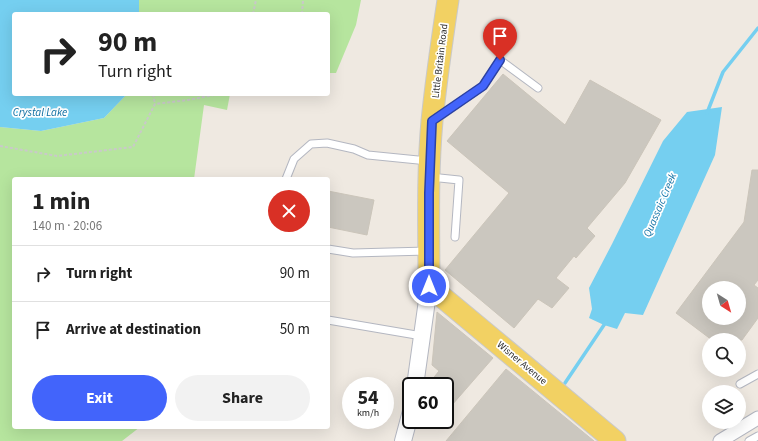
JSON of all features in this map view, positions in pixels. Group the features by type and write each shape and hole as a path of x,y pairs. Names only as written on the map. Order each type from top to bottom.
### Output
{"main road":[{"name":"Little Britain Road","path":"429,286 432,121 448,0"},
{"name":"Wisner Avenue","path":"429,286 615,441"}],"street":[{"name":"Little Britain Road","path":"416,377 429,286"},
{"path":"720,441 735,437 758,418"},
{"path":"403,441 406,429"}],"lane":[{"path":"432,121 483,86 500,60 538,88"},
{"path":"287,177 294,159 311,144 327,143 430,170 459,180 455,237"},
{"path":"330,249 353,253 429,250"},
{"path":"330,320 422,336"},
{"path":"740,384 758,374"},
{"path":"749,441 758,436"}],"path":[{"path":"253,12 256,0"},
{"path":"302,12 303,0"},
{"path":"0,146 57,156 133,147 155,104 153,96"},
{"path":"155,104 209,96"}],"green space":[{"path":"139,0 361,0 356,25 336,73 330,73 330,12 139,12"},
{"path":"125,96 230,96 227,110 204,105 194,177 12,177 12,429 137,429 122,441 0,441 0,127 41,131 104,118"}],"water":[{"name":"Crystal Lake","path":"0,0 139,0 139,12 12,12 12,96 125,96 104,118 41,131 0,127"},
{"path":"722,107 715,155 643,315 625,313 617,329 589,318 592,309 589,288 663,141 687,112"}],"building":[{"path":"503,74 565,125 590,80 661,120 625,183 587,228 595,236 576,258 574,256 556,278 569,288 552,308 538,299 514,328 445,270 509,193 447,141"},
{"path":"752,170 758,170 758,280 754,285 758,288 758,318 746,334 746,333 703,333 676,313 744,222"},
{"path":"330,191 374,200 367,235 330,227"},
{"path":"437,312 493,358 454,403 454,377 434,377 439,371 432,365"},
{"path":"506,369 594,441 446,441"}],"waterway":[{"name":"Quassaic Creek","path":"707,113 723,72 758,28"},
{"name":"Quassaic Creek","path":"565,383 606,322"}],"route":[{"path":"429,286 429,193 432,121 483,86 500,60"}]}
